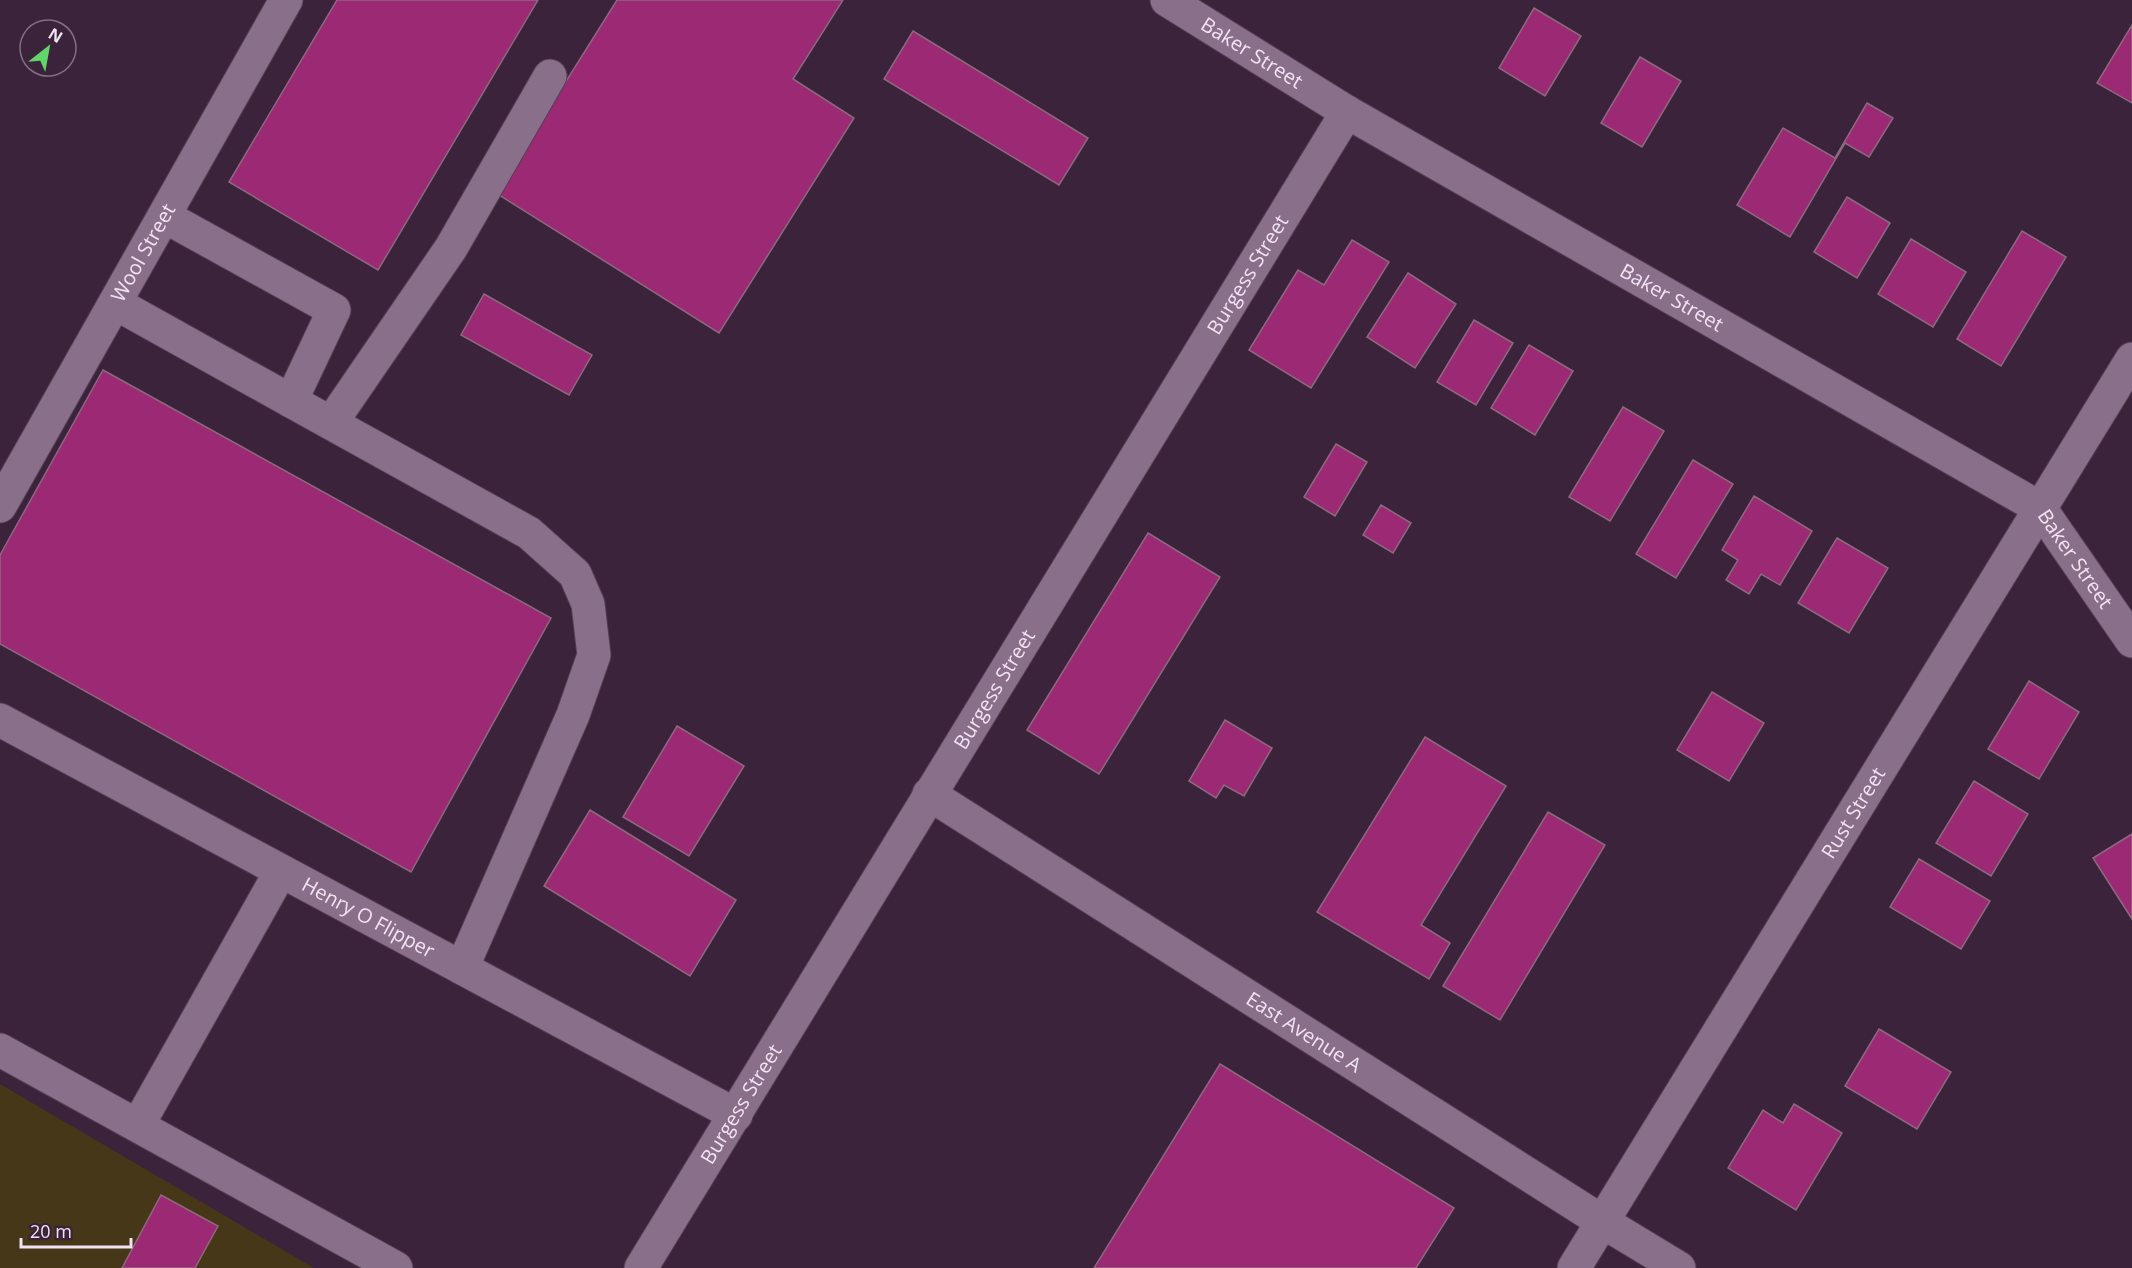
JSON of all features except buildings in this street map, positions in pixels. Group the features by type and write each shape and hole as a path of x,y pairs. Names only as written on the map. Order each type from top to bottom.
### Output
{"street":[{"name":"Wool Street","path":"0,506 286,0"},
{"name":"Baker Street","path":"1167,0 1347,112 2040,508 2132,641"},
{"path":"331,423 451,248 550,76"},
{"name":"Burgess Street","path":"641,1268 1347,112"},
{"path":"164,216 334,310 291,401"},
{"path":"115,303 530,533 574,573 588,604 594,655 573,715 462,968"},
{"name":"Rust Street","path":"1574,1268 2132,359"},
{"name":"Henry O Flipper","path":"0,720 736,1115"},
{"name":"East Avenue A","path":"929,794 1679,1268"},
{"path":"138,1125 281,871"},
{"path":"0,1050 396,1268"}],"shaded area":[{"path":"0,1084 314,1268 0,1268"}]}
